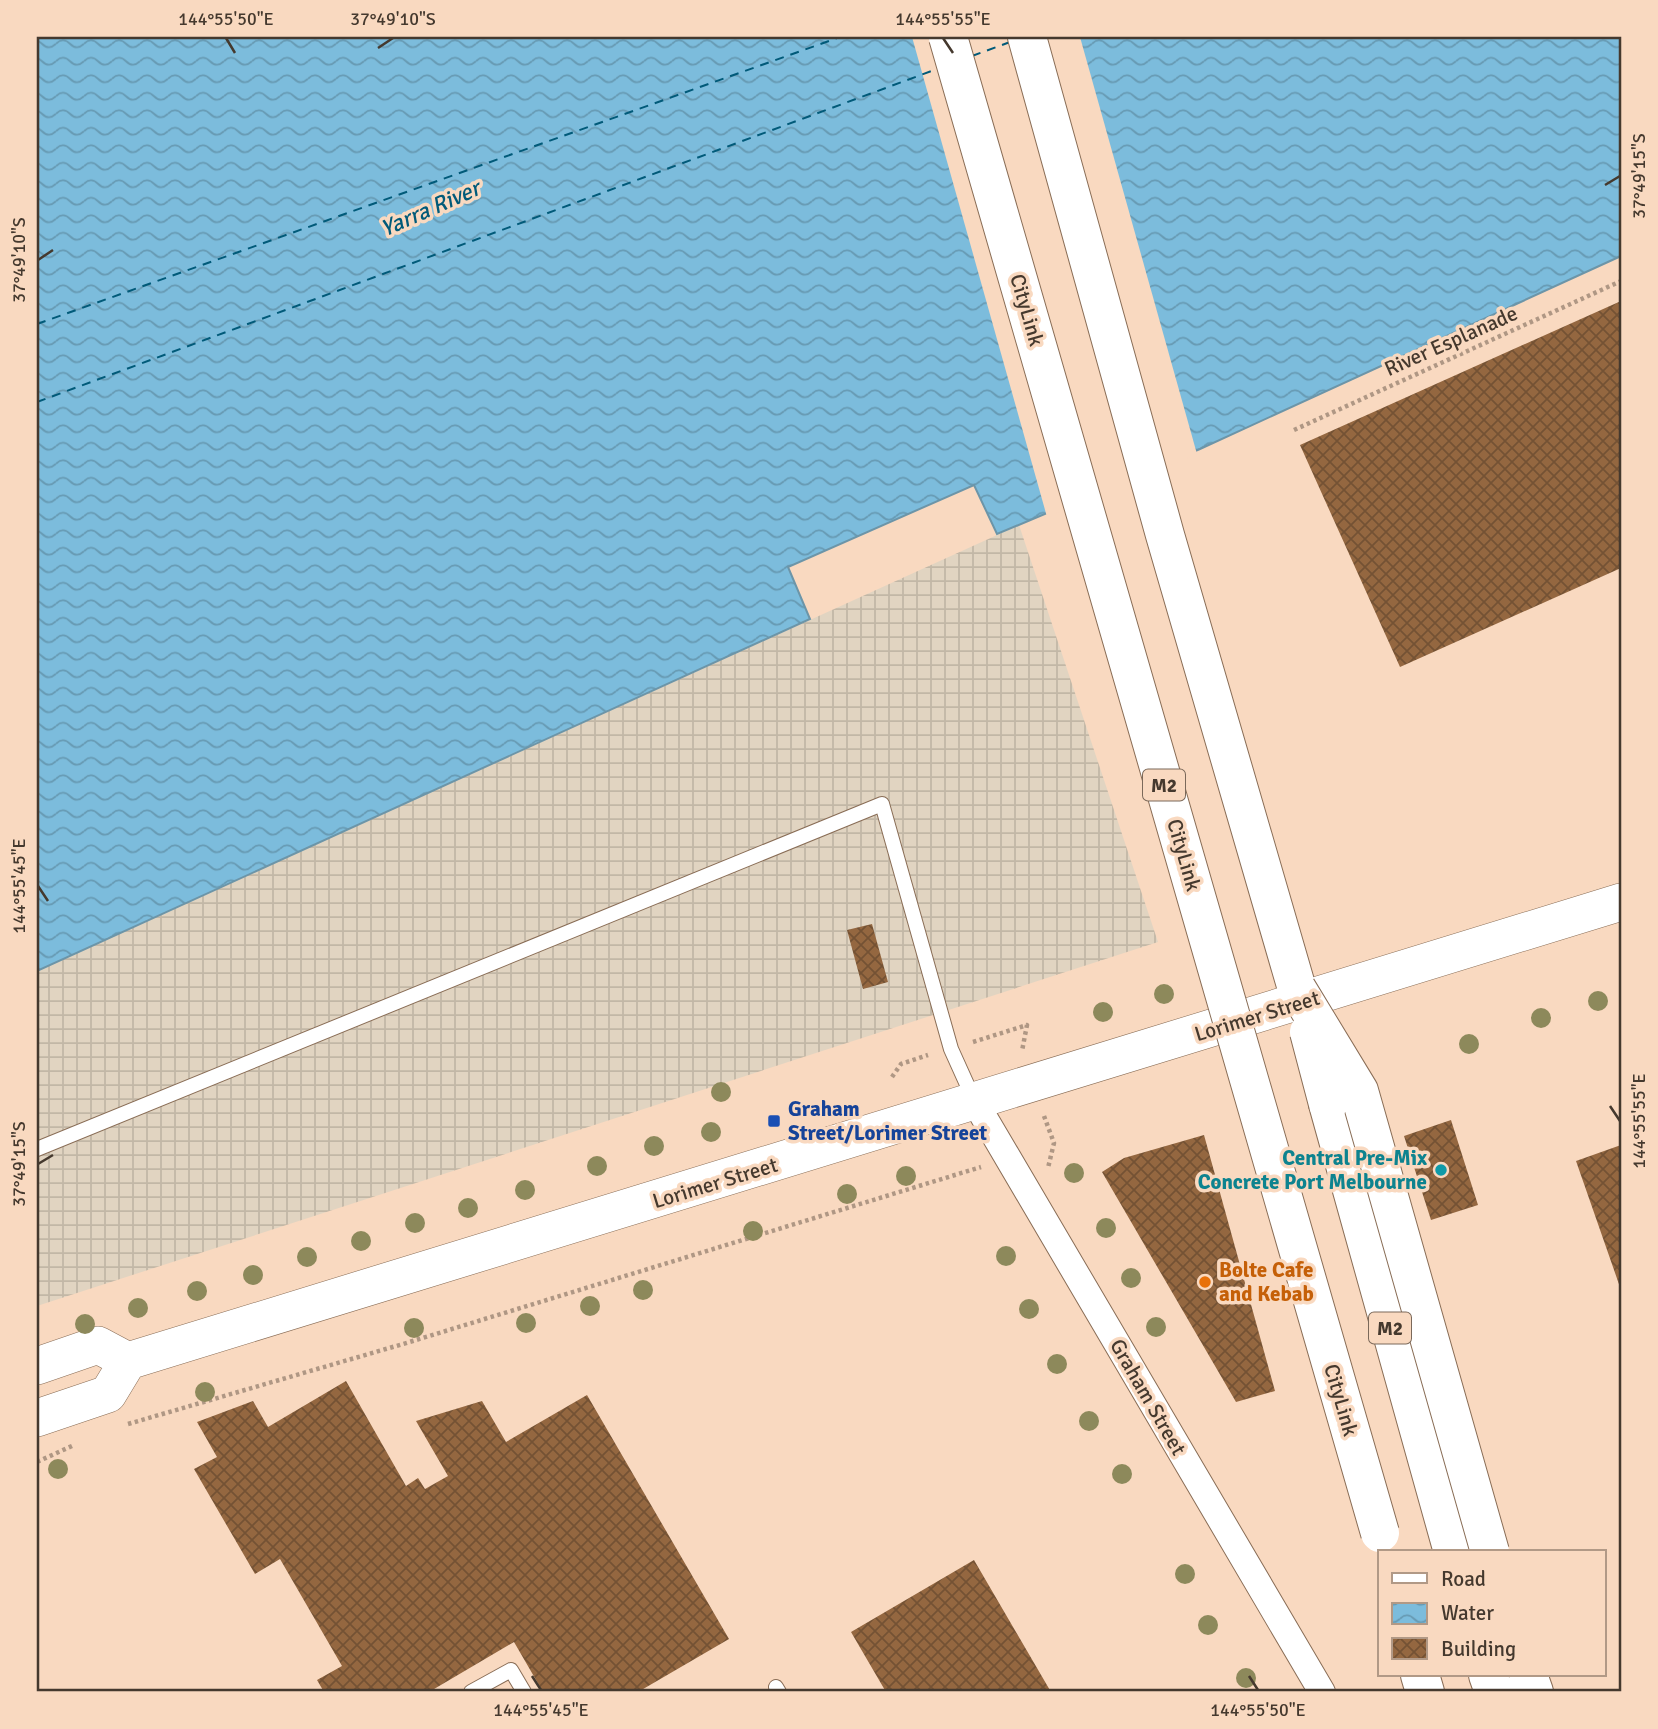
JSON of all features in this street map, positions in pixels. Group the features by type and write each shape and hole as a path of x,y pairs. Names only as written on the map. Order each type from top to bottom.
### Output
{"highway":[{"name":"CityLink","path":"948,37 1384,1550"},
{"name":"M2","path":"1027,37 1165,535 1297,989 1452,1550"},
{"name":"M2","path":"1297,989 1359,1091 1489,1550"}],"main road":[{"name":"Lorimer Street","path":"128,1361 1621,902"},
{"path":"37,1366 98,1345 128,1361 108,1394 37,1418"}],"street":[{"name":"Graham Street","path":"975,1102 1322,1692"}],"lane":[{"path":"37,1149 882,804 951,1049 975,1102"},
{"path":"471,1692 510,1670 524,1692"}],"path":[{"name":"River Esplanade","path":"1294,430 1621,281"},
{"path":"892,1077 901,1063"},
{"path":"120,1426 402,1344 1007,1158"},
{"path":"37,1462 86,1440"}],"shaded area":[{"path":"1019,525 1158,942 37,1306 37,971"}],"water":[{"name":"Yarra River","path":"37,37 1621,37 1621,256 1200,449 997,534 974,485 788,567 810,619 37,971"}],"pier":[{"path":"912,37 1080,37 1197,454 1047,517"}],"building":[{"path":"1621,301 1621,568 1400,667 1300,445"},
{"path":"872,924 888,982 863,989 847,930"},
{"name":"Central Pre-Mix Concrete Port Melbourne","path":"1451,1120 1478,1205 1431,1220 1404,1136"},
{"name":"Bolte Cafe and Kebab","path":"1204,1135 1275,1391 1236,1402 1102,1172 1124,1158"},
{"path":"1621,1145 1621,1290 1576,1161"},
{"path":"346,1381 406,1486 418,1478 425,1489 448,1476 416,1421 482,1401 506,1442 587,1395 729,1639 638,1692 543,1692 514,1642 429,1692 324,1692 317,1680 342,1666 280,1559 255,1574 194,1469 217,1457 197,1422 253,1401 268,1427"},
{"path":"974,1560 1051,1692 886,1692 851,1632"}],"ferry route":[{"path":"37,324 840,37"},
{"path":"972,56 1010,42"},
{"path":"37,402 937,69"}],"place":[{"name":"Graham Street/Lorimer Street","path":"774,1121"},
{"name":"Central Pre-Mix Concrete Port Melbourne","path":"1441,1170"},
{"name":"Bolte Cafe and Kebab","path":"1205,1282"}]}
